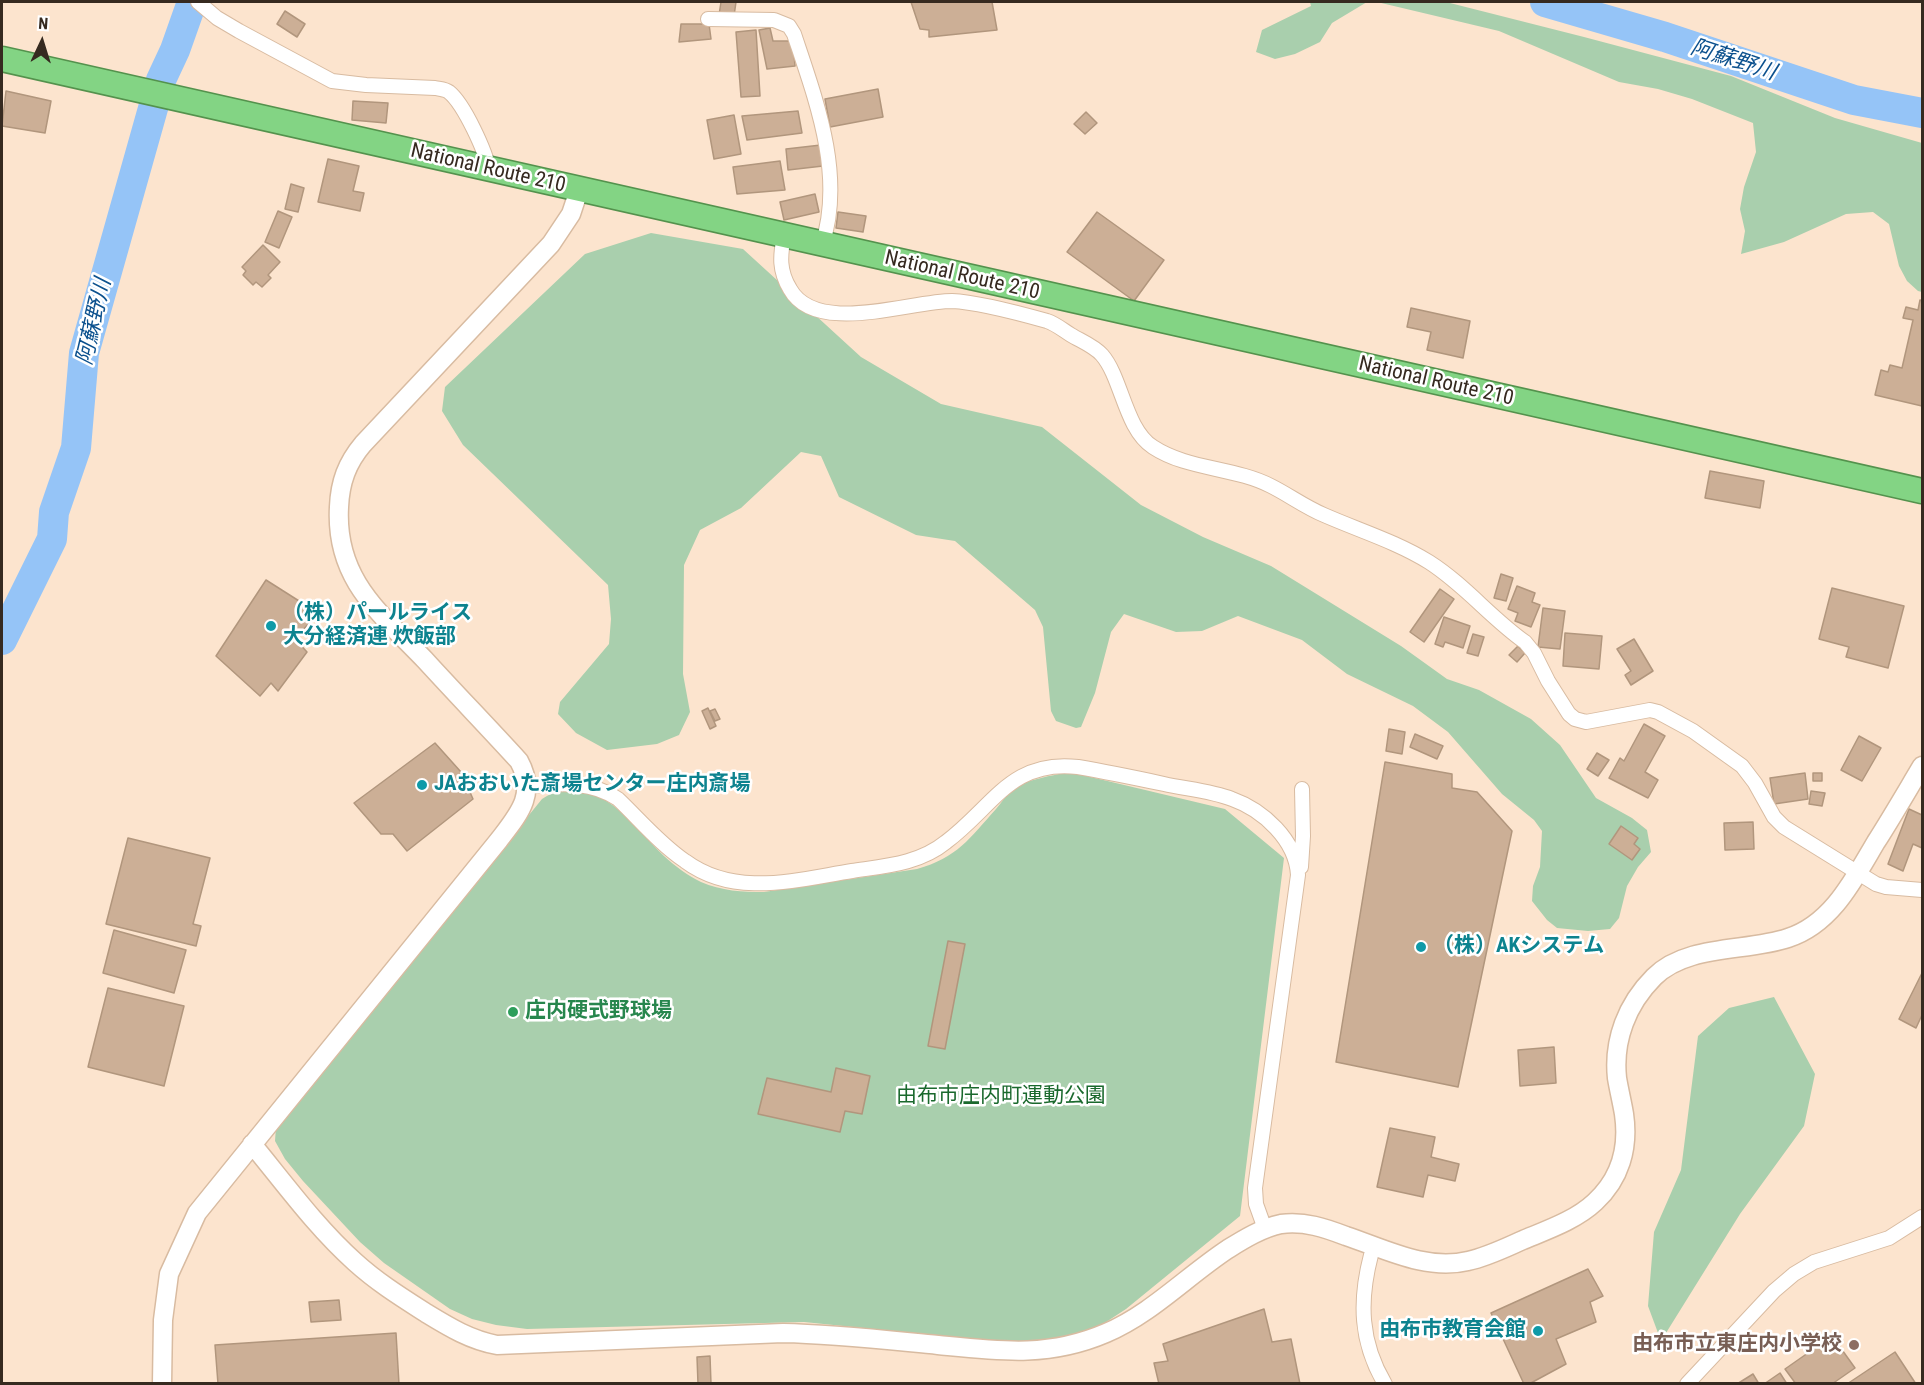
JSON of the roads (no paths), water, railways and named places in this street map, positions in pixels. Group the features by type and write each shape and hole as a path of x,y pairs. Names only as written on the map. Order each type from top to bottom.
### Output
{"highway":[{"name":"National Route 210","path":"2,59 1923,491"}],"street":[{"path":"198,2 217,18 332,81 445,90 459,104 486,156 489,170"},
{"path":"708,19 774,20 789,26 794,34 822,118 825,135 831,200 822,244"},
{"path":"162,1383 163,1320 169,1274 197,1213 499,840 522,808 527,786 524,770 519,761 375,607 354,579 341,546 338,518 340,490 347,468 363,444 551,244 571,214 579,190"},
{"path":"783,236 780,258 784,278 792,294 799,301 818,310 866,313 951,301 1051,322 1103,356 1137,430 1152,447 1181,460 1254,479 1271,486 1311,509 1426,561 1449,576 1525,642 1534,652 1569,714 1575,719 1586,722 1650,710 1658,712 1693,731 1742,766 1755,783 1774,817 1784,827 1881,886 1923,890"},
{"path":"527,786 583,784 608,792 676,855 697,869 734,883 766,885 918,859 946,843 1020,775 1041,768 1078,766 1222,796 1243,803 1268,820 1284,839 1297,861 1298,884"},
{"path":"252,1144 324,1232 362,1268 387,1288 447,1326 472,1339 497,1345 783,1333 1007,1352 1054,1350 1088,1341 1119,1327 1216,1257 1265,1229 1283,1224 1306,1224 1412,1259 1450,1264 1480,1258 1548,1229 1589,1207 1613,1180 1623,1156 1625,1124 1617,1078 1618,1051 1626,1018 1640,993 1660,972 1684,959 1789,938 1828,913 1858,873 1923,766"},
{"path":"1265,1229 1256,1204 1255,1188 1298,884 1303,836 1302,789"},
{"path":"1687,1383 1774,1290 1794,1274 1814,1262 1889,1238 1923,1217"},
{"path":"1371,1255 1364,1288 1364,1319 1370,1351 1386,1383"}],"waterway":[{"name":"阿蘇野川","path":"2,640 52,539 54,512 76,448 84,353 161,80 175,50 192,2"},
{"name":"阿蘇野川","path":"1545,2 1665,37 1854,100 1922,113"}],"place":[{"name":"（株）パールライス 大分経済連 炊飯部","path":"271,626"},
{"name":"JAおおいた斎場センター庄内斎場","path":"422,785"},
{"name":"（株）AKシステム","path":"1421,947"},
{"name":"庄内硬式野球場","path":"513,1012"},
{"name":"由布市教育会館","path":"1538,1331"},
{"name":"由布市立東庄内小学校","path":"1854,1345"}],"park label":[{"name":"由布市庄内町運動公園","path":"1001,1097"}]}
